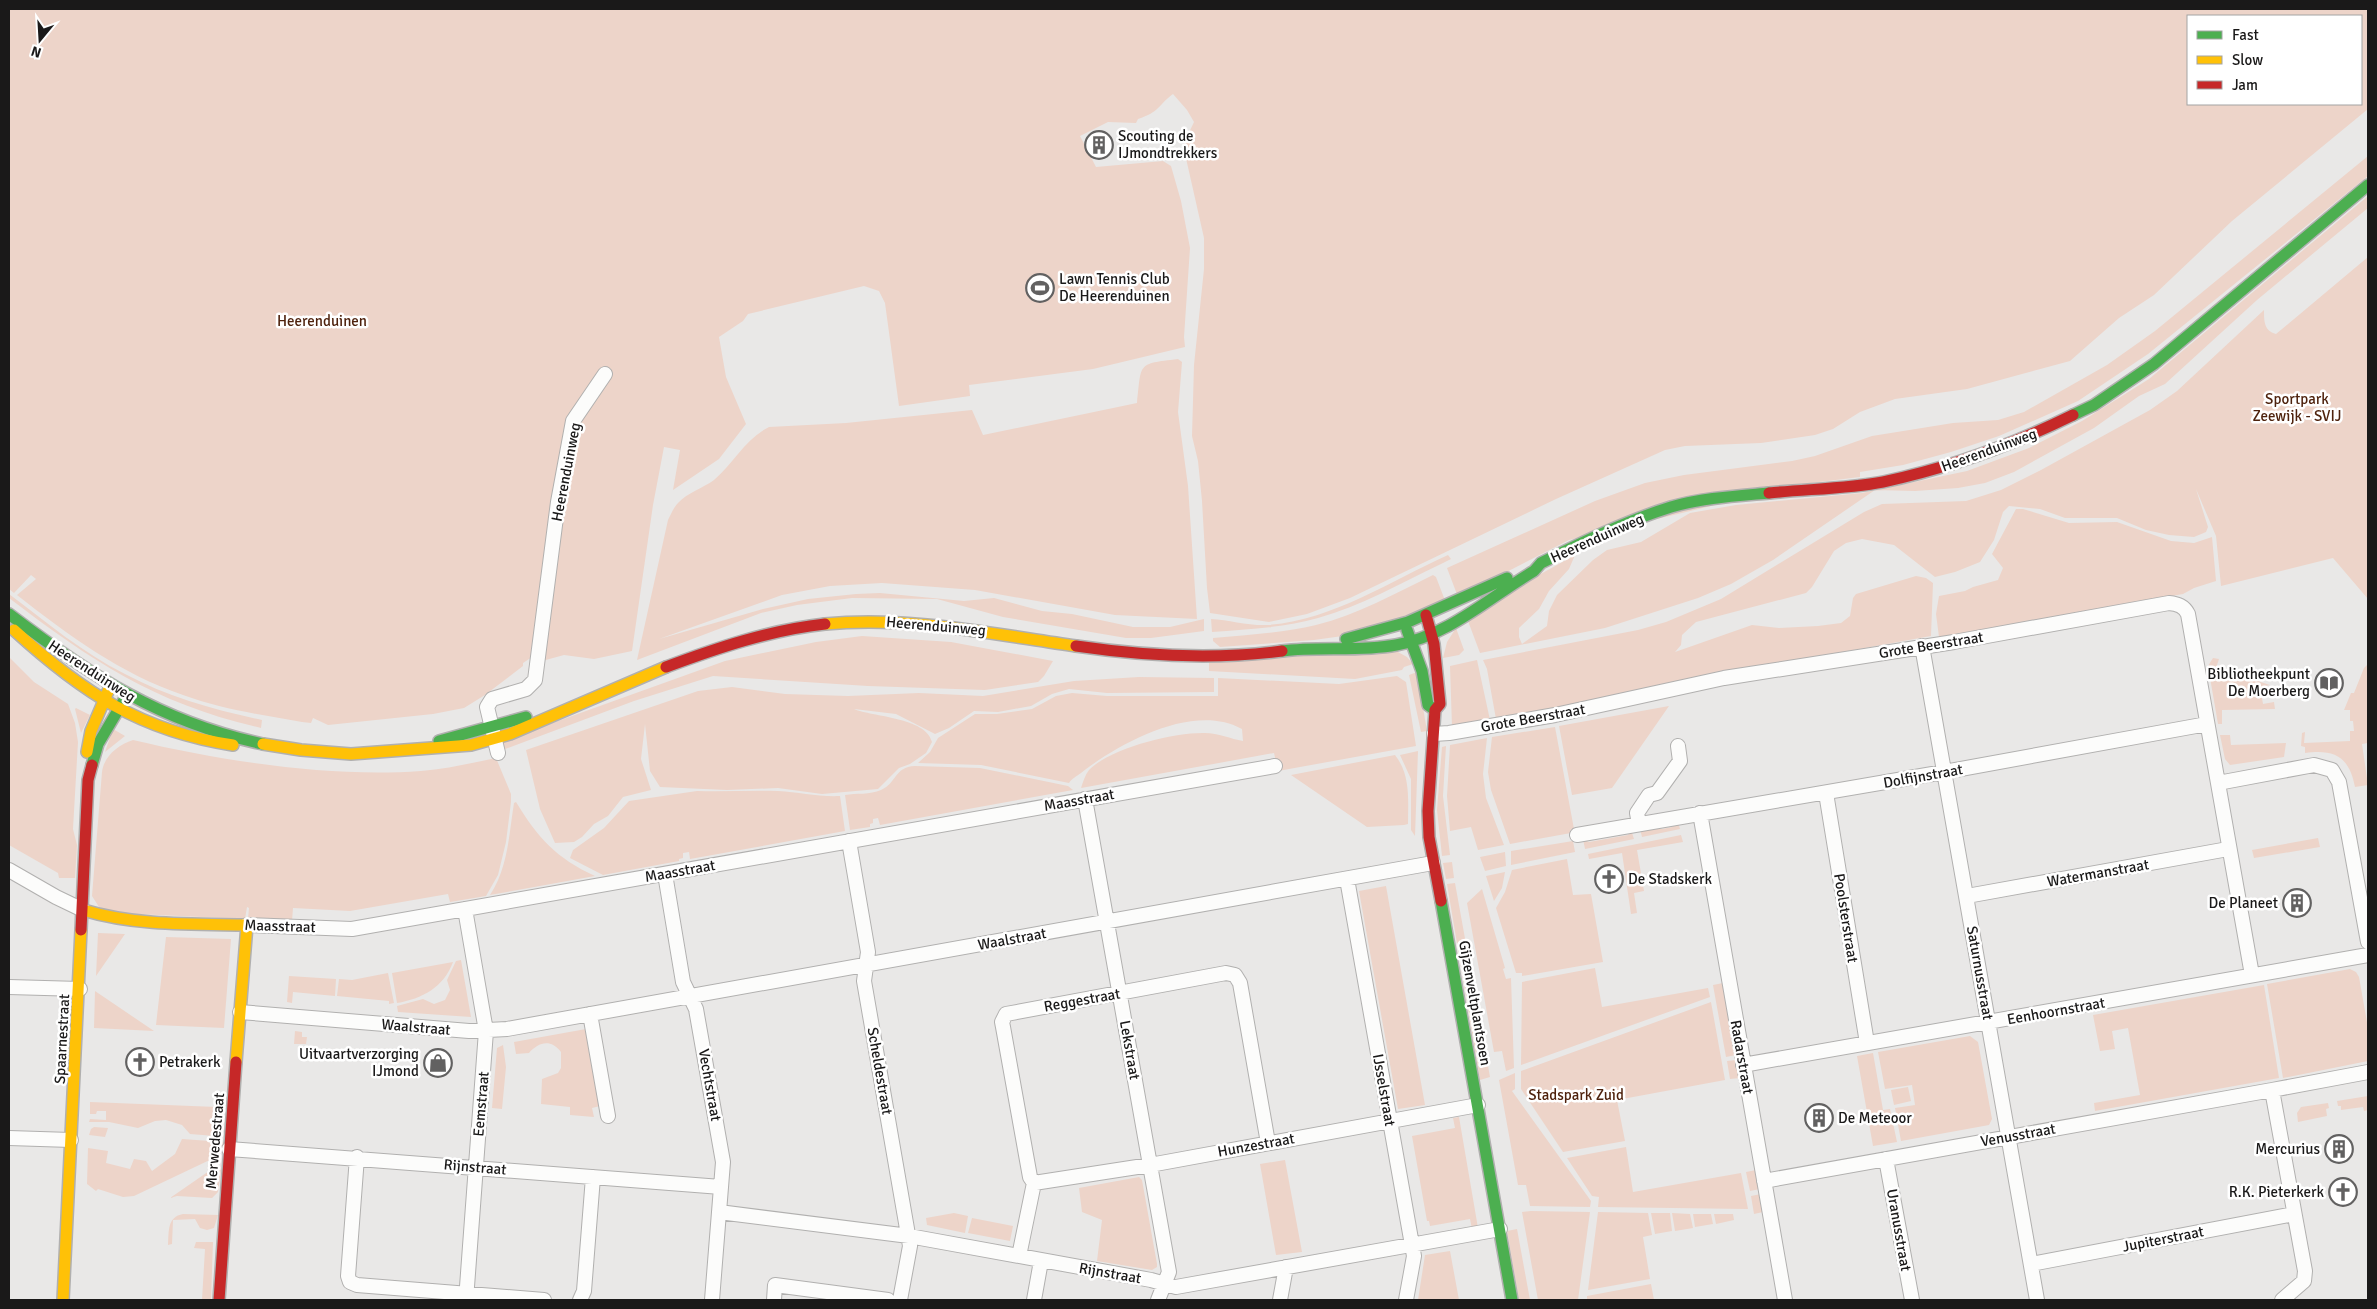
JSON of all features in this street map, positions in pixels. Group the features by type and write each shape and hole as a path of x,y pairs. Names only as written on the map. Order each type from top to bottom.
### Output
{"main road":[{"name":"Heerenduinweg","path":"9,625 49,663 103,700 151,725 189,738 226,744 345,754 420,750 435,742 493,733 548,712 566,710 743,640 784,630 833,623 883,621 946,624 1093,649 1153,655 1255,653 1319,647 1376,648 1411,641 1432,634 1487,603 1542,563 1614,528 1672,507 1726,497 1881,482 1963,461 2029,438 2094,405 2154,364 2368,185"},
{"name":"Heerenduinweg","path":"1319,647 1334,641 1375,634 1404,624 1532,564 1542,563"},
{"name":"Heerenduinweg","path":"9,614 68,658 126,695 180,718 266,746"},
{"name":"Gijzenveltplantsoen","path":"1426,615 1432,634 1440,704 1435,710 1428,830 1458,987 1512,1300"},
{"name":"Gijzenveltplantsoen","path":"1404,624 1422,671 1428,705 1435,710"},
{"name":"Spaarnestraat","path":"63,1300 80,989 88,740 110,686"},
{"name":"Spaarnestraat","path":"88,780 98,744 126,695"},
{"name":"Maasstraat","path":"83,910 102,917 130,920 247,925"},
{"name":"Merwedestraat","path":"219,1300 247,925"}],"street":[{"name":"Heerenduinweg","path":"498,753 488,707 489,703 492,699 526,688 535,680 558,502 573,421 605,374"},
{"name":"Grote Beerstraat","path":"1434,734 1555,715 1724,678 1954,642 2169,603 2180,605 2186,609 2188,614 2228,849 2252,976"},
{"name":"Saturnusstraat","path":"1922,646 2037,1300"},
{"name":"Dolfijnstraat","path":"1577,835 1826,793 2207,724"},
{"path":"1639,824 1637,813 1649,795 1657,793 1680,761 1678,746"},
{"path":"2218,783 2314,765 2332,770 2339,782 2368,942"},
{"name":"Maasstraat","path":"247,925 352,929 1275,766"},
{"name":"Poolsterstraat","path":"1826,793 1866,1043"},
{"name":"Lekstraat","path":"1085,799 1168,1272 1158,1300"},
{"name":"Radarstraat","path":"1700,813 1785,1300"},
{"name":"Scheldestraat","path":"849,841 868,952 864,981 909,1236 910,1246 900,1300"},
{"name":"Watermanstraat","path":"1967,896 2228,849"},
{"name":"Waalstraat","path":"240,1012 469,1032 486,1031 1433,863"},
{"path":"9,870 83,910"},
{"name":"Vechtstraat","path":"665,874 683,982 696,1009 723,1162 712,1300"},
{"name":"IJsselstraat","path":"1346,879 1414,1256 1406,1300"},
{"name":"Eemstraat","path":"465,909 486,1031 466,1297"},
{"name":"Eenhoornstraat","path":"1743,1065 2368,955"},
{"name":"Reggestraat","path":"1019,1256 1034,1183 1030,1177 1003,1026 1003,1017 1010,1012 1226,974 1235,975 1240,983 1268,1143"},
{"path":"9,987 80,989"},
{"path":"590,1014 608,1116"},
{"name":"Venusstraat","path":"1764,1181 2368,1072"},
{"path":"2272,1090 2305,1276 2300,1284 2282,1300"},
{"name":"Hunzestraat","path":"1034,1183 1150,1165 1478,1106"},
{"path":"9,1138 71,1140"},
{"name":"Rijnstraat","path":"229,1149 357,1157 721,1187"},
{"path":"357,1157 348,1276 350,1282 357,1285 466,1297 544,1300"},
{"name":"Uranusstraat","path":"1886,1159 1912,1300"},
{"path":"580,1300 584,1290 593,1177"},
{"name":"Rijnstraat","path":"719,1212 909,1236 1176,1287 1500,1229"},
{"name":"Jupiterstraat","path":"2031,1264 2294,1214"},
{"path":"1034,1300 1041,1261"},
{"path":"1280,1300 1286,1268"},
{"path":"774,1300 776,1285 828,1296 888,1300"}],"green space":[{"name":"Heerenduinen","path":"9,9 2368,9 2368,109 2232,221 2154,295 2119,318 2070,361 1967,389 1895,399 1860,412 1833,429 1815,435 1761,443 1685,446 1665,450 1556,499 1350,598 1307,614 1269,622 1210,613 1198,461 1192,436 1194,365 1204,269 1204,238 1183,145 1194,122 1187,110 1173,94 1155,111 1138,119 1136,123 1108,122 1080,136 1096,167 1163,161 1171,166 1181,201 1190,248 1184,337 1185,347 1093,369 969,385 970,396 899,406 885,303 879,291 864,286 748,314 743,321 719,337 726,377 746,424 719,459 673,490 680,450 664,447 653,505 632,651 594,659 564,655 542,661 541,651 523,663 523,666 485,695 464,708 433,714 328,725 313,718 311,723 302,722 227,708 197,700 160,686 117,665 96,652 56,625 17,595 36,579 31,575 14,593 9,589"},
{"path":"2368,156 2368,176 2148,354 2078,401 1999,436 1903,465 1860,472 1860,477 1803,484 1569,540 1458,597 1447,568 1595,501 1645,483 1684,475 1792,461 1815,456 1872,436 1953,423 1998,420 2024,412 2107,365 2155,331"},
{"path":"2368,196 2368,208 2257,300 2165,384 2139,396 2094,428 2014,472 1985,483 1958,488 1915,491 1876,490 1967,471 2029,448 2082,421 2149,379"},
{"name":"Sportpark Zeewijk - SVIJ","path":"2368,257 2368,599 2333,558 2221,586 2216,536 2196,489 2208,527 2206,532 2194,537 2169,535 2146,530 2117,518 2065,518 2040,509 2009,506 2003,512 1994,540 1980,562 1955,572 1935,577 1894,545 1862,539 1846,543 1834,551 1812,587 1806,593 1696,622 1682,635 1681,645 1675,652 1752,625 1779,628 1841,623 1850,616 1853,598 1856,594 1916,576 1926,578 1933,583 1931,636 1678,682 1602,700 1496,719 1487,669 1483,660 1638,630 1666,622 1721,599 1864,512 1882,504 1966,501 2001,490 2150,410 2177,391 2264,310 2267,328 2276,334"},
{"path":"1178,359 1182,362 1178,412 1188,486 1197,619 1115,615 975,590 882,583 830,586 782,595 659,639 763,609 808,599 880,593 964,601 994,598 1042,611 1072,614 1133,627 1170,627 1204,619 1204,631 1151,638 1126,638 1003,617 937,599 852,598 797,605 761,613 637,660 668,520 673,511 686,496 714,480 753,438 769,427 846,423 972,410 983,435 1137,403 1141,373 1144,368 1155,362"},
{"path":"1874,490 1773,560 1731,584 1698,598 1605,628 1480,653 1468,621 1517,587 1575,555 1569,569 1549,591 1539,609 1519,628 1519,637 1522,644 1547,626 1549,611 1557,595 1593,560 1607,550 1641,542 1690,513 1736,505 1862,493"},
{"path":"2016,509 2023,509 2069,523 2117,522 2171,541 2194,543 2212,537 2216,581 2194,588 2183,594 1939,637 1936,614 1939,596 1965,591 1998,580 2003,568 1992,554"},
{"path":"1448,555 1451,559 1381,594 1334,613 1292,624 1212,632 1211,619 1268,625 1292,622 1315,616 1361,598"},
{"path":"1433,575 1436,577 1446,603 1357,634 1314,640 1220,647 1213,641 1213,638 1291,630 1331,621 1376,603"},
{"path":"9,594 80,647 109,666 141,682 192,702 262,720 261,728 189,707 127,678 69,642 9,598"},
{"path":"1456,628 1464,650 1459,655 1443,658 1447,642"},
{"path":"862,636 951,642 1053,661 1038,682 985,690 868,686 713,676 634,701 505,749 503,749 500,742 725,661 816,642"},
{"path":"1398,652 1407,657 1413,664 1404,667 1402,670 1355,679 1209,671 1209,662 1335,653"},
{"path":"9,657 34,682 68,704 75,723 78,742 73,829 77,845 75,878 59,878 58,873 9,845"},
{"path":"2213,658 2219,659 2216,668 2270,685 2260,687 2263,704 2274,702 2275,709 2222,710 2222,724 2218,724 2208,666"},
{"path":"1477,660 1490,720 1452,727 1450,666"},
{"path":"2368,664 2368,743 2362,744 2368,785 2355,787 2349,768 2339,757 2324,752 2305,753 2305,747 2301,746 2302,733 2305,732 2304,743 2350,741 2350,731 2354,731 2353,721 2350,721 2350,710 2344,710 2351,693 2354,693 2364,668"},
{"path":"1417,672 1427,731 1421,732 1409,675"},
{"path":"1397,676 1406,682 1416,746 1278,771 1274,753 1081,788 1089,770 1099,762 1127,748 1161,738 1205,733 1243,741 1242,729 1223,722 1202,720 1180,723 1136,739 1097,761 1069,783 981,765 918,763 930,752 938,738 975,714 997,714 1032,709 1056,696 1072,693 1107,696 1218,696 1218,678 1339,684"},
{"path":"1139,677 1214,678 1214,692 1107,693 1069,689 1052,694 1031,706 998,712 974,711 949,728 935,734 896,714 854,709 898,719 920,727 928,734 932,742 926,753 910,764 899,768 878,789 822,794 778,788 727,790 660,787 650,771 645,724 641,759 651,790 623,797 608,816 594,824 582,837 574,842 555,843 540,809 526,750 698,691 732,687 785,694 848,696 919,693 983,696 1074,681"},
{"path":"1669,706 1612,788 1572,795 1559,726"},
{"path":"75,709 90,715 81,733"},
{"path":"1555,727 1574,829 1570,830 1571,833 1510,844 1491,790 1488,772 1492,737"},
{"path":"113,729 125,736 105,752"},
{"path":"2220,735 2230,735 2231,745 2286,743 2284,757 2230,765 2225,759"},
{"path":"1487,738 1483,774 1486,798 1504,845 1478,850 1471,827 1450,831 1447,796 1450,745"},
{"path":"133,740 239,761 313,770 350,772 386,773 421,771 496,758 511,794 506,842 498,875 486,896 450,902 448,894 350,911 293,908 292,921 248,919 249,908 247,907 245,919 115,913 99,907 92,896 102,772 109,756 122,745"},
{"path":"1446,746 1443,796 1450,855 1442,856 1437,810 1442,747"},
{"path":"1418,751 1415,836 1411,830 1411,779 1400,755"},
{"path":"1395,755 1404,771 1408,788 1408,824 1404,825 1367,827 1291,775"},
{"path":"915,766 980,768 1068,786 1073,790 880,825 878,818 873,819 870,827 850,830 845,795 877,792 886,787 903,769"},
{"path":"697,791 778,791 840,796 845,831 690,859 689,852 683,853 683,858 679,859 679,861 603,875 570,858 573,850 604,828 629,801"},
{"path":"516,802 532,826 549,846 569,862 595,876 490,895 501,874 509,839 514,803"},
{"path":"1678,822 1680,829 1642,837 1640,829 1657,826 1662,829 1672,827"},
{"path":"1631,830 1634,839 1585,849 1583,839 1589,842 1628,835"},
{"path":"1681,835 1683,842 1637,850 1644,891 1634,893 1637,913 1631,914 1622,853 1589,859 1588,854"},
{"path":"2318,838 2320,847 2254,858 2252,850"},
{"path":"1573,841 1575,852 1511,865 1511,851"},
{"path":"1505,852 1506,866 1485,871 1480,857"},
{"path":"1567,859 1573,895 1591,894 1603,962 1522,976 1522,973 1516,973 1496,908 1505,892 1512,870"},
{"path":"1452,862 1454,878 1446,879 1443,863"},
{"path":"1505,872 1502,888 1494,901 1486,876"},
{"path":"1455,883 1490,1077 1480,1080 1447,884"},
{"path":"1386,886 1425,1105 1398,1109 1359,891"},
{"name":"Stadspark Zuid","path":"1482,889 1505,968 1503,969 1506,979 1511,978 1514,1068 1506,1071 1502,1051 1494,1052 1467,903"},
{"path":"98,933 125,934 96,976"},
{"path":"166,937 231,939 224,1028 156,1025"},
{"path":"461,960 471,1017 398,1012 397,1006 423,999 434,1004 445,1000 450,990 447,980 456,961"},
{"path":"453,962 449,971 438,985 423,995 397,1003 392,973"},
{"name":"Stadspark Zuid","path":"1595,968 1602,1007 1708,988 1710,997 1521,1065 1522,982"},
{"path":"2350,969 2356,972 2359,977 2368,1028 2368,1061 2283,1078 2267,984"},
{"path":"388,973 394,1003 389,1004 389,1001 337,996 339,979 352,980"},
{"path":"289,976 336,979 335,996 293,992 292,1003 287,1002"},
{"path":"1723,983 1736,1055 1726,1057 1713,985"},
{"path":"2264,985 2279,1078 2095,1111 2094,1103 2140,1095 2128,1028 2112,1031 2115,1049 2100,1051 2093,1015"},
{"path":"95,991 154,1031 94,1028"},
{"name":"Stadspark Zuid","path":"1711,1002 1725,1080 1617,1100 1625,1141 1563,1152 1521,1089 1521,1071"},
{"path":"586,1029 600,1106 592,1108 594,1117 570,1115 570,1107 541,1104 542,1079 558,1073 561,1068 561,1052 553,1045 544,1044 536,1047 529,1053 516,1054 514,1042"},
{"path":"295,1031 302,1032 302,1037 307,1037 306,1044 294,1044"},
{"path":"1970,1036 1978,1042 1992,1119 1989,1125 1901,1141 1895,1108 1915,1105 1912,1085 1885,1089 1878,1052"},
{"path":"503,1045 506,1067 502,1109 492,1108 497,1048"},
{"path":"1873,1053 1883,1110 1890,1109 1897,1142 1873,1146 1857,1056"},
{"path":"1736,1060 1740,1078 1730,1079 1727,1061"},
{"name":"Stadspark Zuid","path":"1515,1073 1515,1089 1512,1091 1591,1201 1590,1207 1530,1206 1526,1185 1518,1185 1499,1080"},
{"path":"1908,1087 1911,1101 1894,1105 1891,1090"},
{"path":"2368,1096 2368,1110 2364,1111 2363,1107 2341,1110 2341,1106 2338,1106 2337,1101"},
{"path":"90,1102 217,1107 215,1136 190,1134 182,1125 166,1120 155,1121 138,1128 109,1122 89,1122 90,1119 106,1120 106,1111 97,1111 96,1114 90,1114"},
{"path":"2328,1103 2329,1108 2326,1109 2327,1116 2298,1122 2297,1113 2301,1107"},
{"path":"1459,1117 1478,1228 1472,1229 1470,1219 1430,1226 1429,1221 1427,1221 1412,1136 1455,1128 1453,1118"},
{"path":"94,1127 108,1128 105,1137 89,1135"},
{"path":"182,1139 224,1142 216,1157 134,1196 123,1197 98,1189 96,1191 87,1184 88,1148 108,1151 106,1163 130,1169 134,1159 146,1161 152,1171 175,1154"},
{"name":"Stadspark Zuid","path":"1626,1147 1633,1192 1741,1173 1748,1209 1598,1207 1599,1197 1592,1196 1567,1158"},
{"path":"1285,1160 1302,1252 1276,1255 1260,1164"},
{"path":"212,1169 221,1170 218,1192 212,1198 177,1196 170,1198"},
{"path":"1756,1170 1760,1189 1750,1191 1746,1172"},
{"path":"1139,1177 1142,1180 1157,1267 1152,1270 1097,1261 1102,1220 1082,1212 1079,1188"},
{"path":"1761,1194 1763,1212 1754,1214 1751,1196"},
{"path":"1522,1212 1590,1212 1578,1300 1538,1300"},
{"path":"1598,1212 1648,1213 1652,1235 1643,1237 1650,1279 1588,1290"},
{"path":"954,1213 968,1216 965,1233 927,1225 926,1218"},
{"path":"1651,1213 1670,1213 1672,1231 1655,1234"},
{"path":"1672,1213 1690,1214 1693,1228 1675,1231"},
{"path":"183,1214 218,1215 214,1228 207,1230 200,1228 195,1219 173,1220 172,1244 168,1245 171,1221"},
{"path":"1693,1214 1711,1214 1713,1224 1695,1227"},
{"path":"1714,1214 1733,1214 1734,1220 1716,1224"},
{"path":"972,1218 1013,1226 1010,1241 968,1233"},
{"path":"1517,1229 1530,1300 1519,1300 1507,1231"},
{"path":"196,1242 213,1242 211,1300 202,1300 205,1249 194,1248"},
{"path":"1450,1251 1459,1300 1418,1300 1425,1255"},
{"path":"1651,1284 1654,1300 1587,1300 1587,1296"}],"traffic: fast":[{"path":"2073,415 2094,405 2154,364 2368,185"},
{"path":"1282,651 1382,647 1415,640 1433,633 1468,614 1534,571 1541,563 1621,525 1671,507 1695,501 1769,493"},
{"path":"1346,639 1408,622 1507,578"},
{"path":"9,614 98,677 159,710 226,735 263,744"},
{"path":"1407,630 1422,671 1428,705 1435,710"},
{"path":"92,765 98,744 127,695"},
{"path":"439,741 526,717"},
{"path":"1441,901 1512,1300"}],"traffic: slow":[{"path":"825,624 857,622 920,624 1076,646"},
{"path":"14,630 64,672 114,706 169,730 200,739 233,745"},
{"path":"263,744 301,750 351,754 471,745 510,734 666,667"},
{"path":"87,752 91,731 109,689"},
{"path":"83,910 144,922 247,925 236,1062"},
{"path":"63,1300 81,930"}],"traffic: jam":[{"path":"1769,493 1855,486 1883,482 1932,470 2003,446 2073,415"},
{"path":"1426,615 1434,644 1440,704 1435,710 1428,811 1429,837 1441,901"},
{"path":"666,667 764,635 825,624"},
{"path":"1076,646 1179,656 1256,654 1282,651"},
{"path":"81,930 88,780 92,765"},
{"path":"219,1300 236,1062"}],"place":[{"name":"Scouting de IJmondtrekkers","path":"1099,145"},
{"name":"Lawn Tennis Club De Heerenduinen","path":"1040,288"},
{"name":"Bibliotheekpunt De Moerberg","path":"2329,683"},
{"name":"De Stadskerk","path":"1609,879"},
{"name":"De Planeet","path":"2297,903"},
{"name":"Petrakerk","path":"140,1062"},
{"name":"Uitvaartverzorging IJmond","path":"438,1063"},
{"name":"De Meteoor","path":"1819,1118"},
{"name":"Mercurius","path":"2339,1149"},
{"name":"R.K. Pieterkerk","path":"2343,1192"}]}
